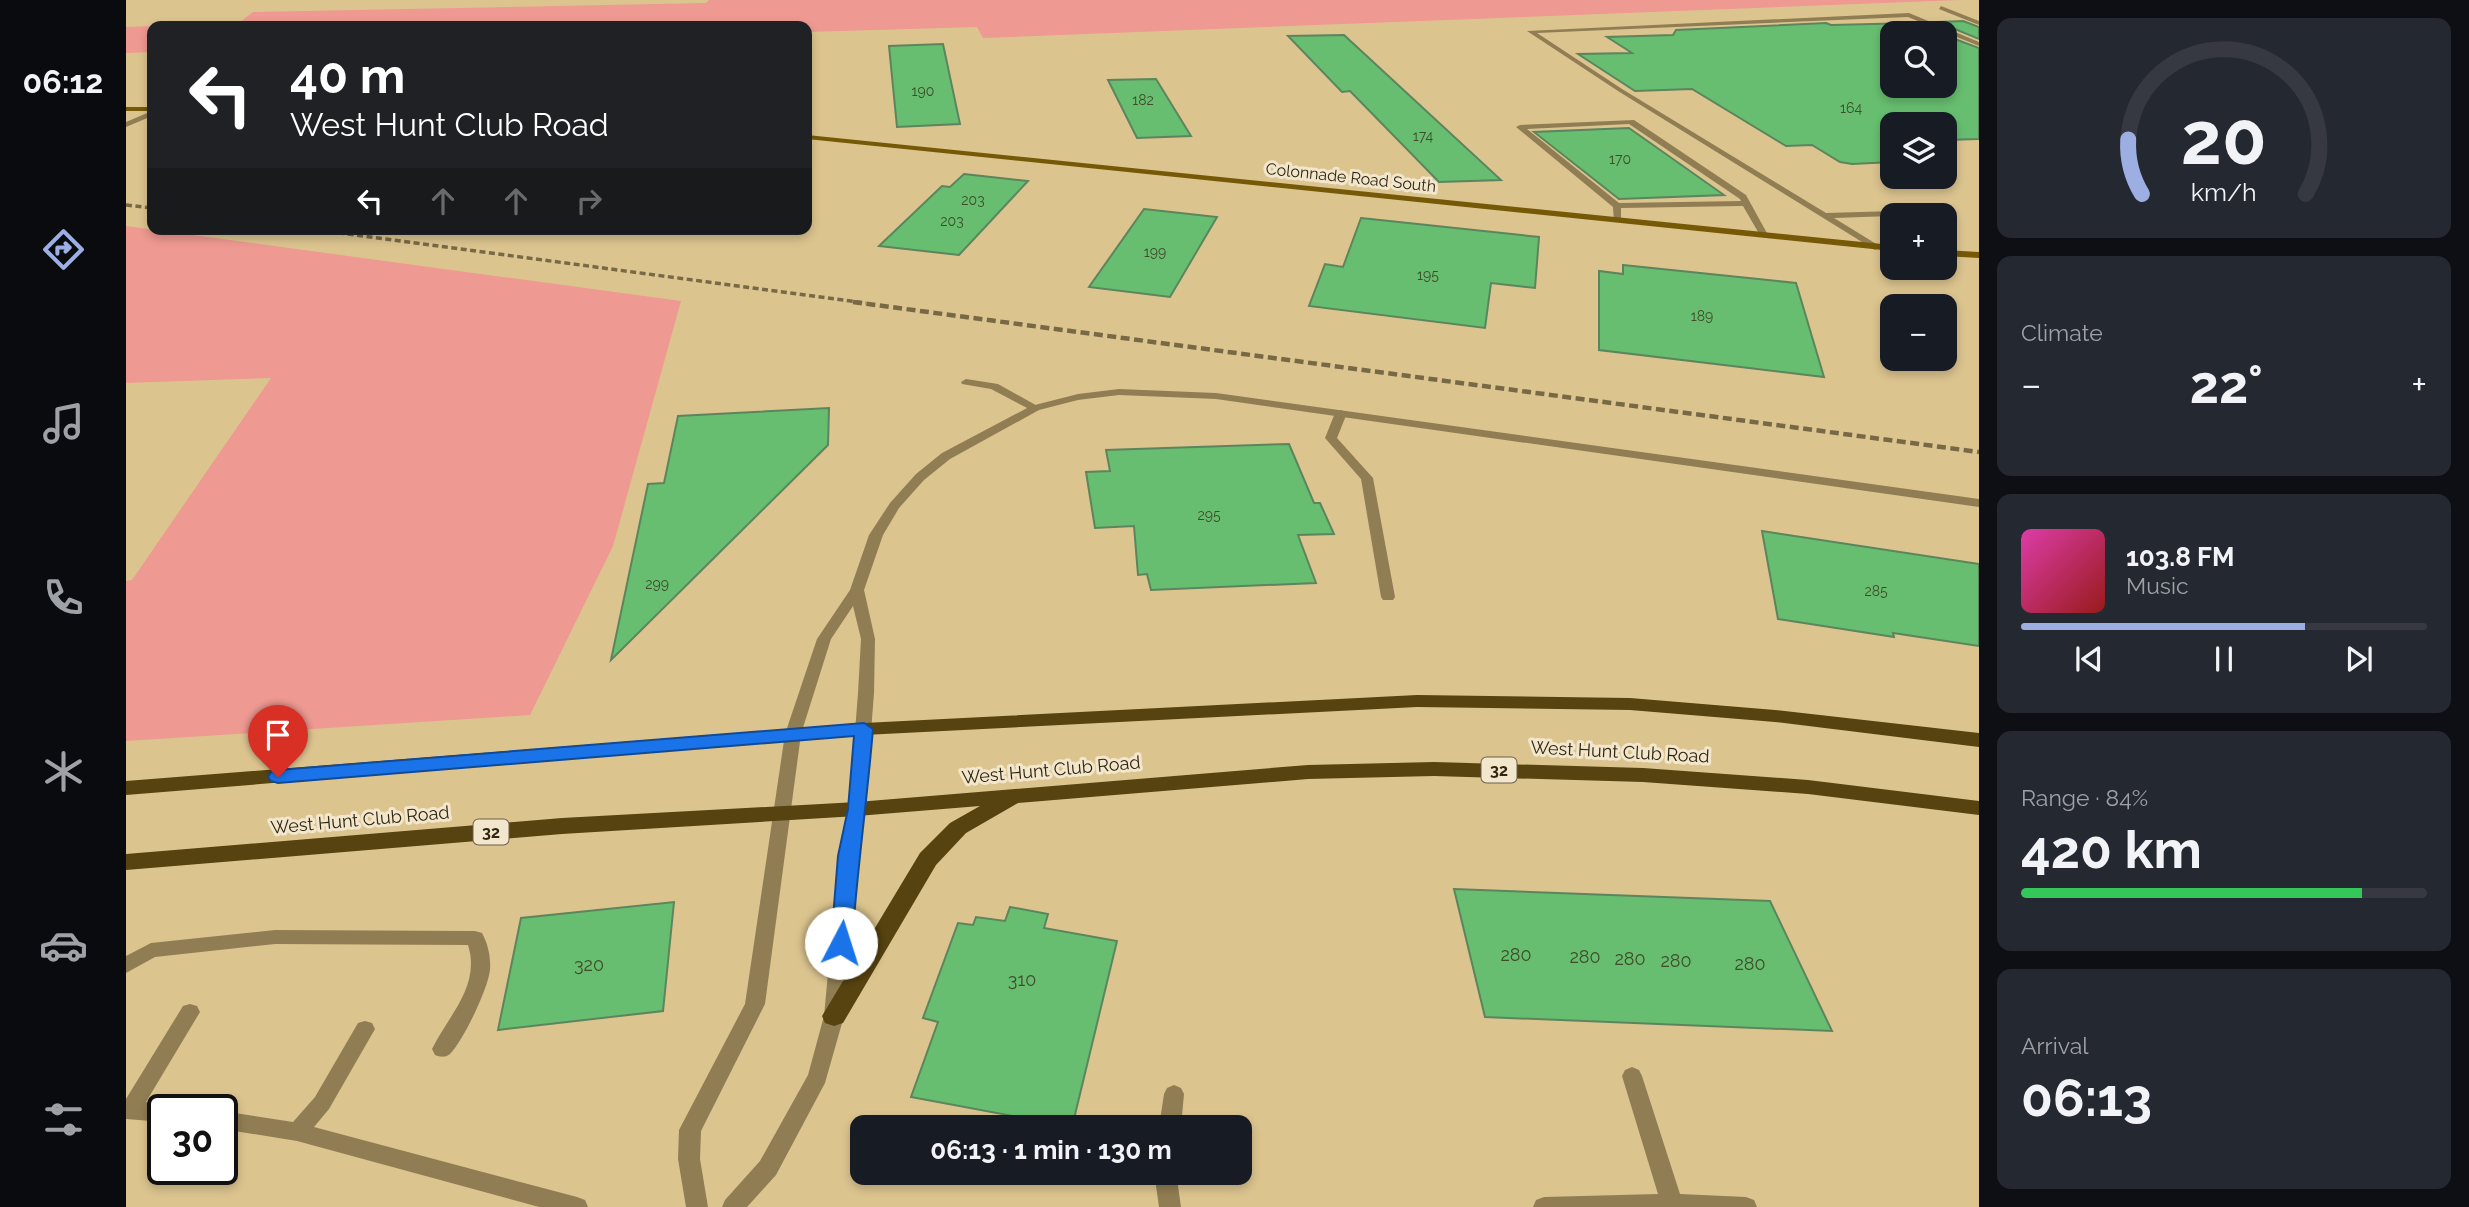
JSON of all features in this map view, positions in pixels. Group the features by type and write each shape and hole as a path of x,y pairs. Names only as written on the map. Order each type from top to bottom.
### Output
{"main road":[{"path":"126,788 793,734 1313,704 1485,700 1630,704 1921,731 1979,740"},
{"name":"West Hunt Club Road","path":"126,862 562,826 857,809 1308,772 1448,769 1721,780 1979,808"},
{"path":"834,1016 928,859 958,828 1017,794"}],"street":[{"path":"1941,8 1979,23"},
{"path":"1875,247 1620,90 1530,31 1909,15 1979,44"},
{"path":"126,108 147,110"},
{"path":"126,125 147,114"},
{"path":"1747,203 1616,206 1520,127 1631,122 1743,197 1747,203 1764,235"},
{"name":"Colonnade Road South","path":"812,138 1880,247"},
{"path":"1616,206 1617,220"},
{"path":"1824,216 1880,214"},
{"path":"1957,254 1979,256"},
{"path":"966,382 994,386 1035,408"},
{"path":"697,1207 689,1159 690,1130 755,1003 793,734 824,639 858,590 876,535 894,506 920,477 972,439 1035,408 1078,397 1162,392 1216,396 1979,503"},
{"path":"1341,413 1331,438 1367,478 1388,597"},
{"path":"733,1207 768,1168 818,1077 834,1016 848,856 857,809 864,729 869,639 858,590"},
{"path":"126,965 151,950 275,937 475,937 481,951 479,988 442,1049"},
{"path":"147,1112 129,1110 190,1012"},
{"path":"297,1132 322,1103 365,1029"},
{"path":"1632,1076 1672,1204"},
{"path":"1171,1115 1174,1094"},
{"path":"238,1123 297,1132 577,1207"},
{"path":"1167,1185 1170,1207"},
{"path":"1544,1207 1672,1204 1746,1207"}],"shaded area":[{"path":"709,0 1960,0 983,38 977,27 812,32 812,21 241,21 253,12 706,3"},
{"path":"147,26 147,52 126,53 126,27"},
{"path":"126,226 147,229 147,235 193,235 681,301 613,546 530,715 126,741 126,581 132,580 271,378 126,383"}],"building":[{"path":"1957,21 1979,27 1979,39 1957,30"},
{"path":"1826,23 1880,24 1880,98 1957,98 1957,40 1979,48 1979,139 1957,140 1957,112 1880,112 1880,163 1840,162 1812,145 1786,146 1692,89 1635,91 1578,54 1632,53 1607,37 1673,35 1676,30"},
{"path":"1344,35 1501,180 1439,182 1350,91 1342,92 1288,36"},
{"path":"943,44 960,124 897,127 889,46"},
{"path":"1156,79 1191,136 1137,138 1108,80"},
{"path":"1629,128 1724,195 1619,199 1534,132"},
{"path":"964,174 1028,181 959,255 879,246 942,186 950,187"},
{"path":"1144,209 1217,217 1170,297 1089,287"},
{"path":"1361,218 1539,237 1535,288 1491,283 1485,328 1309,306 1325,264 1343,267"},
{"path":"1623,265 1796,283 1824,377 1599,350 1599,271 1623,274"},
{"path":"829,408 828,445 611,660 648,484 664,483 678,416"},
{"path":"1289,444 1314,503 1320,503 1334,534 1298,535 1316,583 1151,590 1147,574 1138,575 1134,526 1095,528 1086,472 1110,471 1106,450"},
{"path":"1762,531 1979,564 1979,646 1893,633 1894,637 1778,619"},
{"path":"1454,889 1770,901 1832,1031 1485,1017"},
{"path":"674,902 663,1011 498,1030 521,918"},
{"path":"1010,907 1048,914 1044,928 1117,941 1075,1115 1008,1115 911,1097 938,1022 923,1018 958,923 973,925 976,917 1005,921"}],"railway":[{"path":"126,205 147,207"},
{"path":"355,235 866,303"},
{"path":"853,302 1979,452"}],"route":[{"path":"278,777 864,729 857,809 848,856 841,943"}]}
